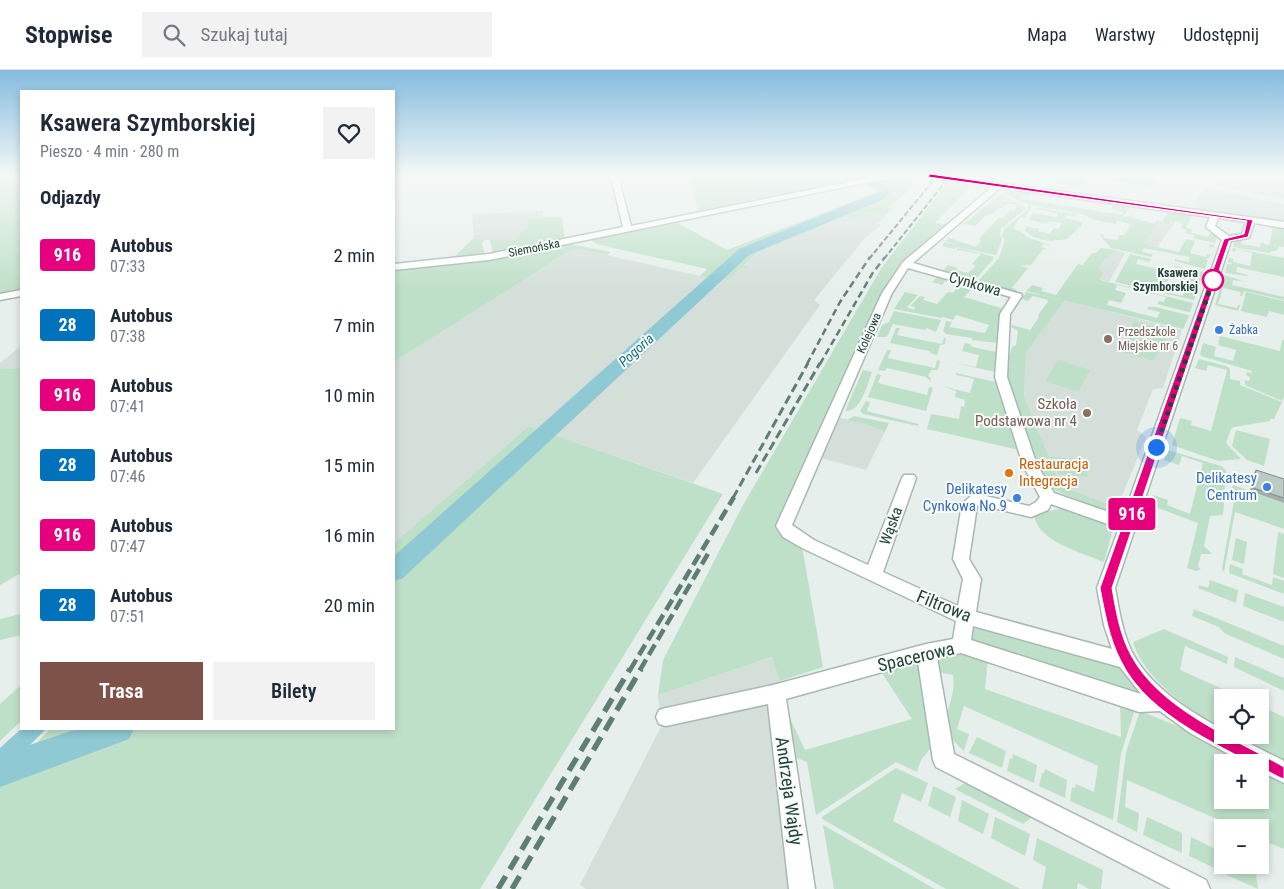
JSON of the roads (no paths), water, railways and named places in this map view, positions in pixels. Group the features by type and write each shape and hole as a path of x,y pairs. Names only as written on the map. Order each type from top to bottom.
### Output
{"street":[{"path":"624,214 628,229"},
{"name":"Siemońska","path":"395,267 489,257 701,214"},
{"name":"Kolejowa","path":"787,516 887,293 906,264 965,214"},
{"path":"1215,214 1210,227 1227,239 1246,236 1251,220"},
{"path":"1216,214 1284,225"},
{"path":"1227,239 1106,588 1113,625 1126,660 1142,681 1162,702 1206,730 1284,772"},
{"name":"Cynkowa","path":"906,264 1017,296 1005,314 1001,377 1030,465 1048,497"},
{"path":"0,297 20,293"},
{"name":"Wąska","path":"874,575 909,478"},
{"path":"961,645 972,579 961,559 970,504 977,499 1031,512 1042,506 1048,497 1128,525"},
{"name":"Filtrowa","path":"787,516 784,526 789,533 808,544 966,618 976,619 1109,657 1126,660"},
{"name":"Spacerowa","path":"666,717 772,694 926,652 961,645 1139,704 1162,702"},
{"path":"926,652 944,760 1197,889"},
{"name":"Andrzeja Wajdy","path":"772,694 778,703 802,889"}],"water":[{"path":"20,730 45,730 0,775 0,748"}],"waterway":[{"name":"Pogoria","path":"395,570 744,252 836,214"},
{"name":"Pogoria","path":"0,771 115,730"}],"railway":[{"path":"869,259 906,214"},
{"path":"884,259 920,214"},
{"path":"807,364 840,302 870,257"},
{"path":"820,364 872,274 885,257"},
{"path":"733,498 808,363"},
{"path":"756,473 820,363"},
{"path":"630,670 734,497"},
{"path":"640,670 709,552"},
{"path":"498,889 630,669"},
{"path":"512,889 641,669"}],"place":[{"name":"Ksawera Szymborskiej","path":"1213,280"},
{"name":"Żabka","path":"1219,330"},
{"name":"Przedszkole Miejskie nr 6","path":"1108,339"},
{"name":"Szkoła Podstawowa nr 4","path":"1087,413"},
{"name":"Restauracja Integracja","path":"1009,473"},
{"name":"Delikatesy Centrum","path":"1267,487"},
{"name":"Delikatesy Cynkowa No 9","path":"1017,498"}]}
